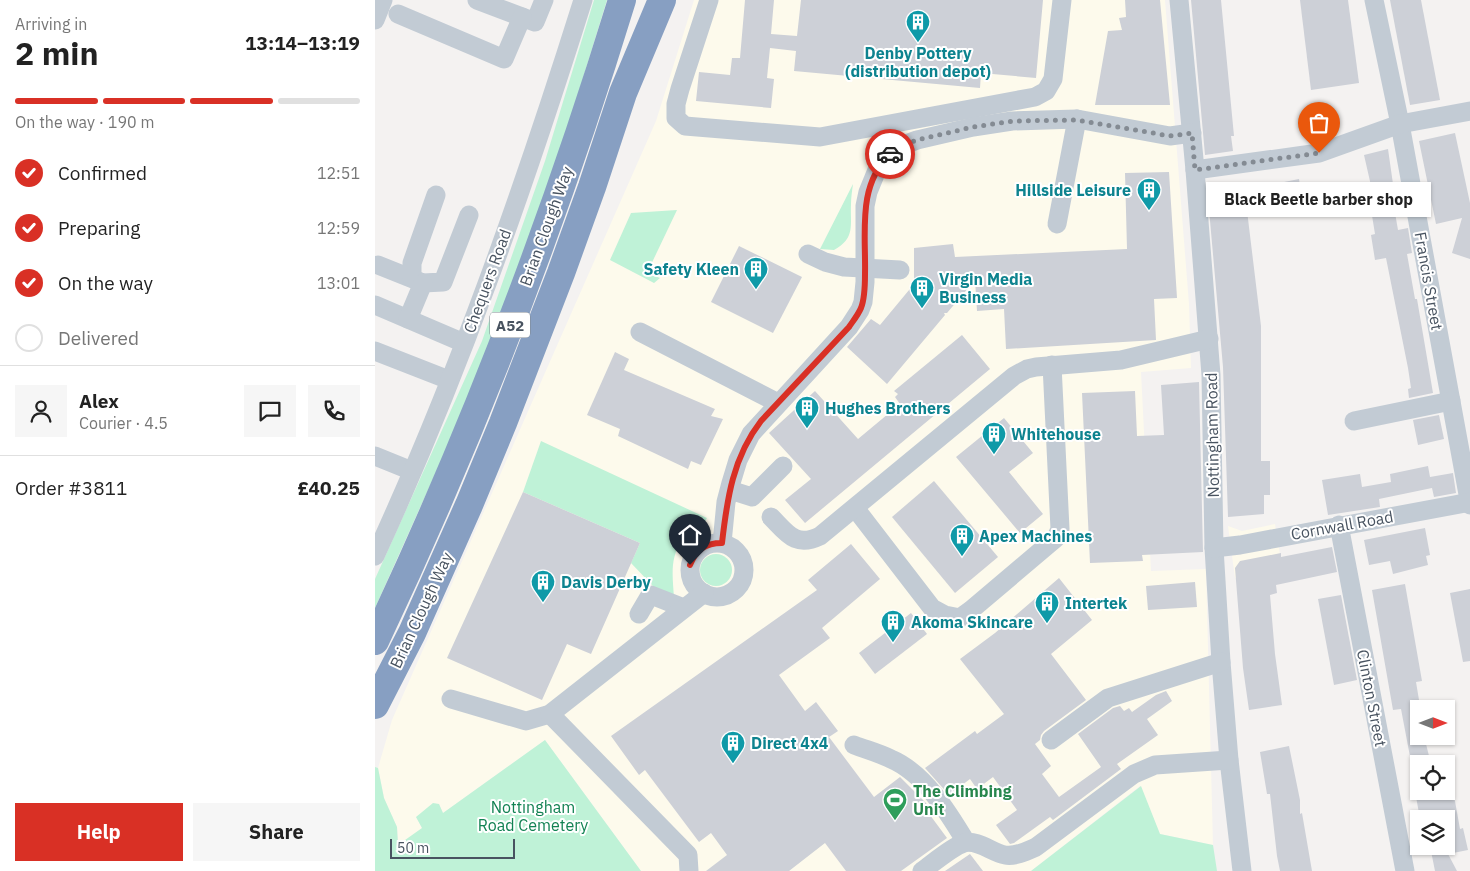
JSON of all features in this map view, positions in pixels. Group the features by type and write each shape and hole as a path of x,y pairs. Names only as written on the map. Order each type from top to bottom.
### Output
{"highway":[{"name":"Brian Clough Way","path":"375,641 425,534 498,356 559,191 622,0"},
{"name":"Brian Clough Way","path":"375,705 412,633 437,577 523,373 592,187 623,93 662,0"}],"street":[{"path":"375,20 383,0"},
{"path":"487,2 535,22 544,0"},
{"name":"Chequers Road","path":"375,556 464,343 517,200 583,0"},
{"path":"709,0 680,89 676,104 676,118 685,126 820,137 1035,97 1046,90 1053,80 1061,0"},
{"name":"Nottingham Road","path":"1179,0 1209,339 1214,548 1221,662 1229,760 1242,871"},
{"name":"Francis Street","path":"1374,0 1400,124 1470,503"},
{"path":"398,14 504,59 521,17"},
{"path":"1195,170 1319,153 1400,124 1470,111"},
{"path":"722,543 726,502 738,460 745,444 761,421 849,327 861,310 865,268 865,206 868,192 877,170 889,155 917,140 1013,121 1077,120 1170,136 1192,133"},
{"path":"1057,224 1077,120"},
{"path":"408,319 417,280 412,263 436,195"},
{"path":"377,264 417,280 443,282 469,215"},
{"path":"808,254 825,262 843,267 900,270"},
{"path":"375,305 464,343"},
{"path":"640,332 778,403"},
{"path":"771,516 791,537 802,541 820,536 1014,376 1027,369 1052,365 1121,360 1209,339"},
{"path":"375,351 449,380"},
{"path":"855,508 932,608 945,615 960,618 1056,538 1060,529 1052,365"},
{"path":"1354,421 1451,401"},
{"path":"375,456 412,471"},
{"path":"730,490 752,498 783,466"},
{"name":"Cornwall Road","path":"1214,548 1470,503"},
{"name":"Clinton Street","path":"1339,525 1405,871"},
{"path":"713,543 722,543 729,546 741,558 743,566 741,582 729,594 712,596 704,593 693,581 690,565 699,550 713,543"},
{"path":"451,699 526,721 550,714 704,593"},
{"path":"639,614 651,595 684,608"},
{"path":"1051,740 1108,698 1221,662"},
{"path":"550,714 688,855 689,871"},
{"path":"854,745 893,759 922,780 947,811 966,842"},
{"path":"922,871 966,842 981,845 1007,855 1021,853 1036,847 1134,774 1155,765 1229,760"}],"shaded area":[{"path":"694,0 1165,0 1189,304 1191,368 1141,372 1151,571 1206,569 1213,845 1160,834 1140,786 1031,871 641,871 545,740 443,813 439,804 416,817 428,839 399,859 397,827 384,798 378,768 392,720 656,121"},
{"path":"1275,524 1282,567 1235,578 1228,526 1242,531"}],"green space":[{"path":"594,0 607,0 568,127 493,338 445,452 375,608 375,579 482,341 545,161"},
{"path":"853,184 849,236 846,241 834,250 820,249"},
{"path":"677,210 647,273 660,278 654,283 610,260 631,213"},
{"path":"541,441 707,518 701,528 682,541 675,554 673,561 674,598 665,605 652,585 631,563 640,543 523,492"},
{"path":"716,554 728,558 732,570 728,582 716,586 704,582 700,570 704,558"},
{"name":"Nottingham Road Cemetery","path":"545,740 641,871 375,871 375,767 378,768 384,798 397,827 398,845 422,828 416,817 433,803 439,804 443,813"},
{"path":"1141,786 1160,834 1213,845 1217,871 1031,871"}],"building":[{"name":"Denby Pottery (distribution depot)","path":"745,0 774,0 771,34 797,36 801,0 1043,0 1036,78 981,73 980,88 794,71 796,51 770,48 767,78 774,79 771,108 696,101 699,72 730,75 732,58 740,58"},
{"path":"1125,0 1160,0 1170,105 1095,105 1108,31 1122,30 1119,18 1126,17"},
{"path":"1191,0 1221,0 1234,136 1231,136 1233,151 1205,155"},
{"path":"1300,0 1348,0 1359,83 1311,90"},
{"path":"1390,0 1421,0 1440,100 1410,105"},
{"path":"1455,133 1470,203 1470,259 1452,253 1462,218 1436,224 1419,141"},
{"path":"1388,149 1393,184 1390,184 1398,230 1408,228 1412,253 1407,254 1415,299 1417,299 1433,393 1409,398 1408,389 1411,388 1408,368 1386,258 1375,260 1371,235 1375,234 1368,191 1372,190 1364,155"},
{"path":"1169,172 1177,298 1154,299 1156,340 1006,349 1004,309 977,311 975,280 947,313 944,313 945,315 887,384 847,347 871,319 880,325 914,284 914,248 953,244 955,257 1127,249 1125,173"},
{"path":"1299,179 1301,192 1306,191 1308,205 1282,209 1280,195 1286,194 1284,182"},
{"path":"1245,194 1261,326 1261,461 1270,461 1270,495 1264,495 1264,514 1228,517 1223,367 1208,198"},
{"name":"Safety Kleen","path":"739,246 802,277 773,333 711,302"},
{"path":"962,335 990,369 805,523 785,500 811,479 769,433 815,391 858,439 900,404 895,397 898,394 894,391"},
{"path":"615,352 629,359 624,370 715,409 711,416 723,419 701,465 691,461 688,469 618,436 620,429 587,415"},
{"path":"1199,382 1203,552 1142,555 1143,561 1090,563 1082,393 1135,391 1137,436 1164,435 1161,385"},
{"path":"1439,415 1444,439 1418,445 1413,420"},
{"name":"Whitehouse","path":"1004,418 1033,453 1009,472 1043,514 1020,533 956,457"},
{"path":"1428,466 1430,477 1453,473 1456,493 1434,497 1432,488 1379,499 1380,507 1328,515 1322,480 1360,474 1362,487 1391,482 1390,474"},
{"path":"934,481 998,557 955,593 892,517"},
{"name":"Davis Derby","path":"523,492 640,543 591,654 567,644 542,700 447,658"},
{"path":"1425,528 1430,555 1426,556 1428,565 1393,574 1390,561 1369,565 1364,540"},
{"path":"851,544 880,579 822,628 830,638 779,675 805,711 816,702 838,731 829,737 874,797 900,777 931,809 927,811 947,838 901,871 846,871 825,843 789,871 706,871 727,855 711,833 699,842 645,770 639,775 611,736 817,590 808,580"},
{"path":"1332,547 1337,572 1276,585 1277,593 1270,595 1282,705 1249,710 1243,668 1235,568 1240,561 1281,553 1281,557"},
{"path":"1059,578 1092,620 1051,654 1086,700 1044,731 1040,740 1035,744 1051,766 1042,774 1059,797 1101,767 1078,734 1113,708 1120,706 1124,711 1129,708 1132,712 1156,695 1166,691 1172,701 1147,719 1158,735 1117,764 1121,769 1053,820 1050,817 1010,844 996,825 1017,810 993,777 977,789 970,779 949,795 925,768 975,731 977,734 1004,714 960,659 995,633"},
{"path":"1195,582 1197,607 1148,610 1146,586"},
{"path":"1405,584 1422,681 1416,682 1419,700 1410,700 1410,745 1426,745 1429,755 1410,756 1401,709 1393,710 1372,590"},
{"path":"1470,589 1470,661 1463,662 1450,593"},
{"path":"1341,595 1357,680 1334,685 1318,599"},
{"name":"Akoma Skincare","path":"911,613 927,634 875,674 859,653"},
{"path":"1289,746 1312,871 1280,871 1277,856 1270,794 1267,794 1260,752"},
{"path":"1417,800 1455,800 1460,829 1463,828 1468,850 1455,853 1455,810 1418,810"},
{"path":"970,854 983,871 945,871"},
{"path":"1432,855 1449,855 1457,871 1435,871"}],"way so far":[{"path":"890,154 901,146 917,140 973,127 1013,121 1044,120 1077,120 1170,136 1192,133 1195,170 1319,153"}],"place":[{"name":"Denby Pottery (distribution depot)","path":"918,43"},
{"name":"Black Beetle barber shop","path":"1319,153"},
{"name":"Hillside Leisure","path":"1149,211"},
{"name":"Safety Kleen","path":"756,290"},
{"name":"Virgin Media Business","path":"922,309"},
{"name":"Hughes Brothers","path":"807,429"},
{"name":"Whitehouse","path":"994,455"},
{"name":"Apex Machines","path":"962,557"},
{"name":"Davis Derby","path":"543,603"},
{"name":"Intertek","path":"1047,624"},
{"name":"Akoma Skincare","path":"893,643"},
{"name":"Direct 4x4","path":"733,764"},
{"name":"The Climbing Unit","path":"895,821"}],"route":[{"path":"690,565 693,557 699,550 713,543 722,543 726,502 731,483 738,460 751,434 849,327 861,310 865,282 865,206 873,178 890,154"}]}
